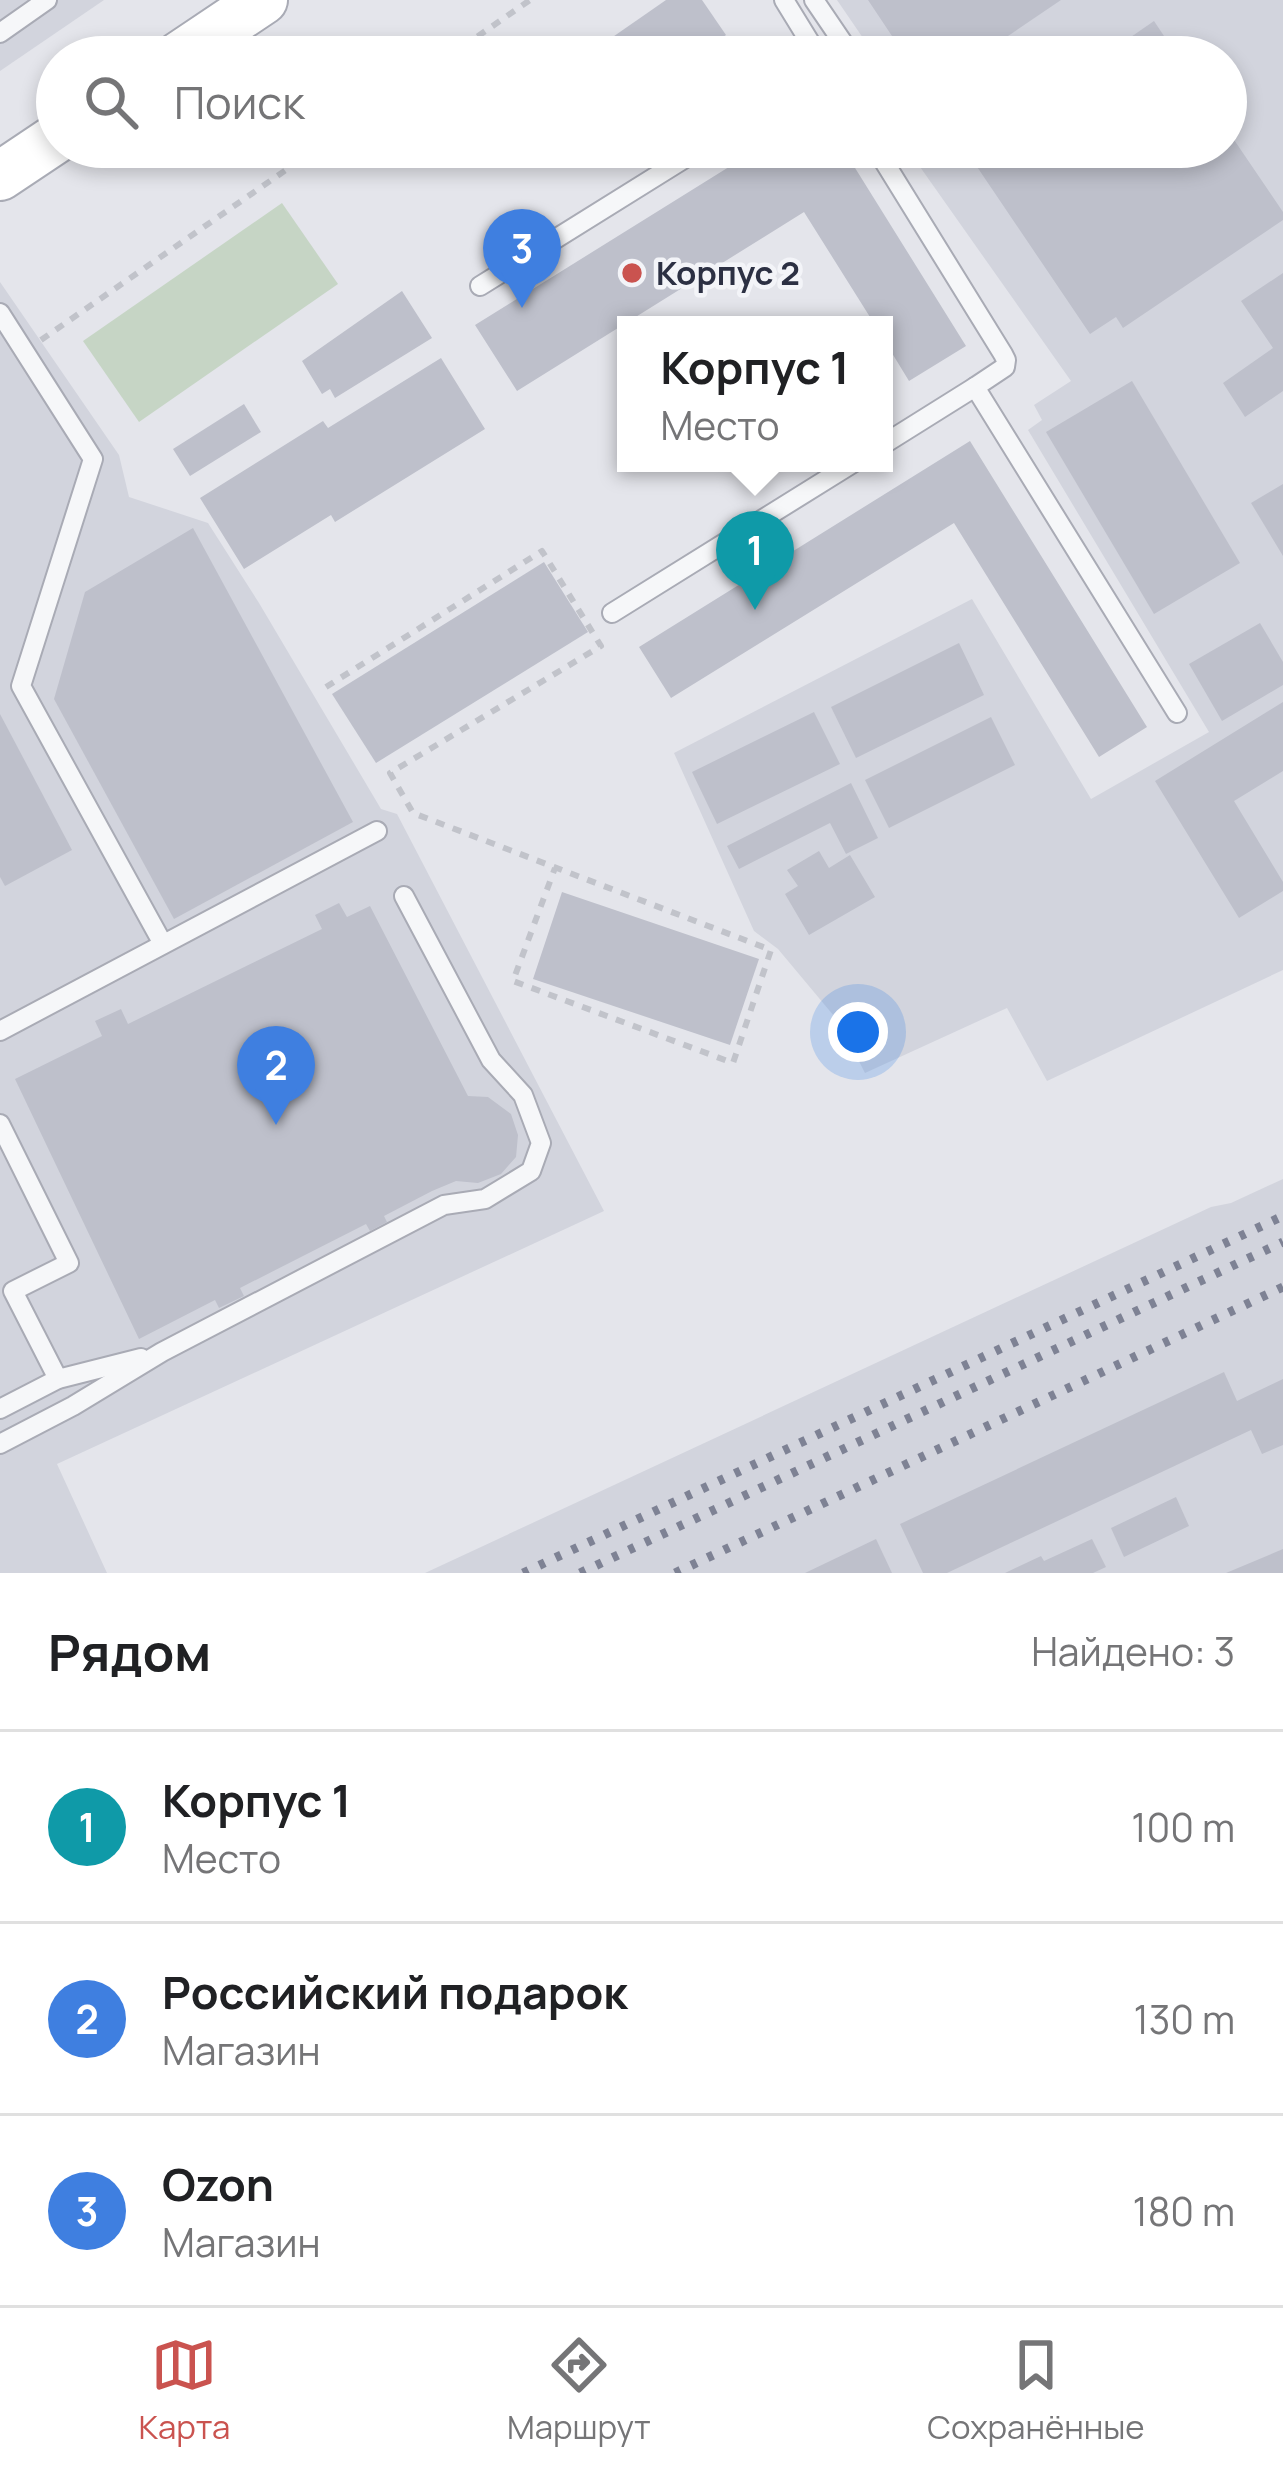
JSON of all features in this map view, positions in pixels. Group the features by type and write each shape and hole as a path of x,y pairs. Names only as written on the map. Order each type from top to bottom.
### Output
{"street":[{"path":"209,36 263,0"},
{"path":"0,176 36,152"}],"lane":[{"path":"0,33 47,0"},
{"path":"784,0 807,36"},
{"path":"814,0 838,36"},
{"path":"480,286 669,168"},
{"path":"888,168 1006,360 1004,367 893,438"},
{"path":"0,314 93,459 21,686 163,944"},
{"path":"975,387 1177,713"},
{"path":"612,613 839,472"},
{"path":"0,1031 377,831"},
{"path":"0,1444 162,1352 444,1205 485,1199 530,1172 541,1143 524,1095 491,1060 404,896"},
{"path":"0,1124 69,1263 13,1291 58,1379"},
{"path":"0,1409 58,1379 162,1352"}],"path":[{"path":"478,36 530,0"},
{"path":"25,352 289,168"},
{"path":"326,687 542,550 601,646 390,772 413,814 771,950 734,1063 513,981 555,868"}],"shaded area":[{"path":"0,0 104,0 51,36 36,36 36,46 0,71"},
{"path":"837,0 1283,0 1283,970 1047,1081 1007,1008 865,1073 839,1022 778,949 754,931 674,753 972,599 1091,799 1209,732 1028,430 1042,420 1034,405 1071,381 921,168 1247,168 1247,36 862,36"},
{"path":"0,282 119,455 129,497 208,523 381,809 397,814 604,1211 57,1464 107,1573 0,1573"},
{"path":"1283,1179 1283,1573 425,1573 1211,1207"}],"green space":[{"path":"282,203 338,284 139,422 83,341"}],"building":[{"path":"666,0 702,0 726,35 725,36 614,36"},
{"path":"868,0 1061,0 1008,36 892,36"},
{"path":"1154,21 1164,36 1132,36"},
{"path":"1247,159 1283,212 1283,220 1123,328 1116,317 1090,334 978,168 1247,168"},
{"name":"Корпус 2","path":"727,168 855,168 966,346 909,381 893,355 893,316 869,316 804,212 637,316 617,316 617,329 517,391 475,325"},
{"path":"1283,273 1283,391 1245,417 1223,383 1273,348 1241,301"},
{"path":"402,291 432,338 335,398 330,389 322,394 302,361"},
{"path":"441,358 485,429 335,522 331,515 244,569 200,498 323,421 328,428"},
{"path":"1132,381 1240,563 1154,614 1046,432"},
{"path":"244,404 261,432 190,476 173,449"},
{"path":"970,441 1147,727 1099,757 954,523 671,698 639,647"},
{"path":"1283,484 1283,556 1251,503"},
{"path":"193,528 353,822 174,919 54,699 85,592"},
{"path":"544,562 588,632 376,763 332,694"},
{"path":"1260,623 1283,662 1283,685 1222,721 1189,664"},
{"path":"959,643 984,695 856,758 831,707"},
{"path":"1283,702 1283,771 1234,801 1283,882 1283,891 1239,918 1155,781"},
{"path":"814,712 840,764 717,824 692,772"},
{"path":"0,714 72,850 5,886 0,877"},
{"path":"991,717 1015,765 889,828 865,780"},
{"path":"851,783 878,838 846,854 830,823 739,869 727,846"},
{"path":"819,851 829,868 850,855 875,897 809,935 785,894 798,886 787,870"},
{"path":"562,892 759,959 730,1045 533,979"},
{"path":"339,903 347,917 370,906 468,1096 488,1097 511,1114 518,1135 516,1157 501,1174 478,1183 456,1181 432,1191 384,1216 387,1222 370,1231 366,1224 240,1288 244,1296 219,1308 215,1300 139,1339 15,1079 102,1036 95,1021 121,1009 128,1024 322,929 315,915"},
{"path":"1224,1372 1237,1401 1283,1379 1283,1445 1262,1454 1251,1430 947,1573 923,1573 900,1524"},
{"path":"1176,1497 1189,1526 1124,1557 1111,1528"},
{"path":"876,1539 892,1573 805,1573"},
{"path":"1092,1539 1106,1567 1093,1573 1005,1573 1041,1556 1044,1561"},
{"path":"1283,1549 1283,1573 1226,1573"}],"railway":[{"path":"523,1573 1283,1216"},
{"path":"580,1573 1283,1242"},
{"path":"675,1573 1283,1287"}],"place":[{"name":"Корпус 2","path":"632,273"},
{"name":"Ozon","path":"522,308"},
{"name":"Корпус 1","path":"755,610"},
{"name":"Российский подарок","path":"276,1125"}]}
